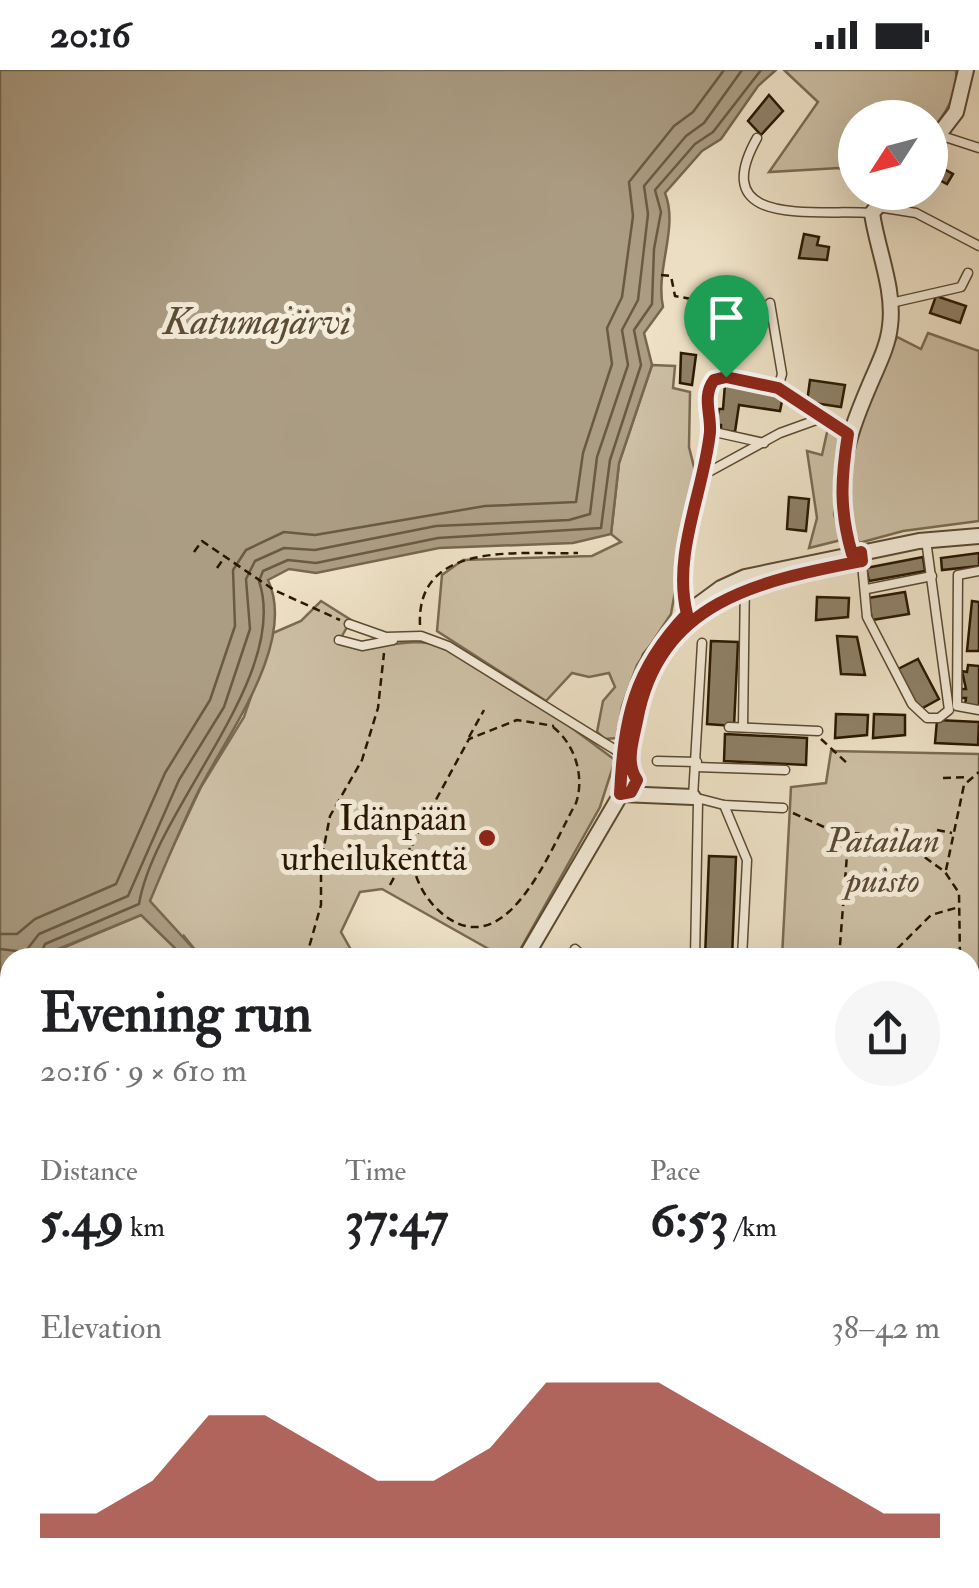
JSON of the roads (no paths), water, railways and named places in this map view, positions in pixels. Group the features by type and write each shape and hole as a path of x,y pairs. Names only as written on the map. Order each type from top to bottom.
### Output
{"street":[{"path":"948,122 956,112 966,70"},
{"path":"857,553 840,512 839,488 848,434 887,342 891,303 875,210"},
{"path":"532,948 620,794 622,754 640,676 687,614 720,588 745,577 926,540 979,536"},
{"path":"620,794 696,800"}],"lane":[{"path":"757,138 746,157 742,184 745,194 760,206 838,209"},
{"path":"948,142 979,148"},
{"path":"875,210 916,213 979,246"},
{"path":"891,303 961,287 968,273"},
{"path":"770,303 782,374 778,388"},
{"path":"687,614 681,588 693,510 705,474 710,431 707,390 714,380 726,377 778,388 819,419 848,434"},
{"path":"705,474 764,442 819,419"},
{"path":"710,431 764,442"},
{"path":"857,553 867,590 867,618 912,704 927,718 939,718 949,710 926,540"},
{"path":"979,571 958,575 957,706 979,710"},
{"path":"867,590 932,576"},
{"path":"743,727 745,577"},
{"path":"349,624 402,638"},
{"path":"339,640 362,646 421,636 448,646 622,754"},
{"path":"695,948 696,764 702,643"},
{"path":"729,728 818,731"},
{"path":"657,761 785,770"},
{"path":"696,800 724,806 783,808"},
{"path":"724,806 747,860 743,948"}],"water":[{"name":"Katumajärvi","path":"0,70 776,70 758,86 721,139 702,151 665,193 669,220 663,307 644,333 652,365 619,463 611,534 573,543 439,548 316,573 289,569 268,580 275,605 266,661 197,794 150,901 193,948 175,948 141,915 61,948 0,948"}],"place":[{"name":"Idänpään urheilukenttä","path":"487,838"}],"park label":[{"name":"Patailan puisto","path":"883,860"}]}
